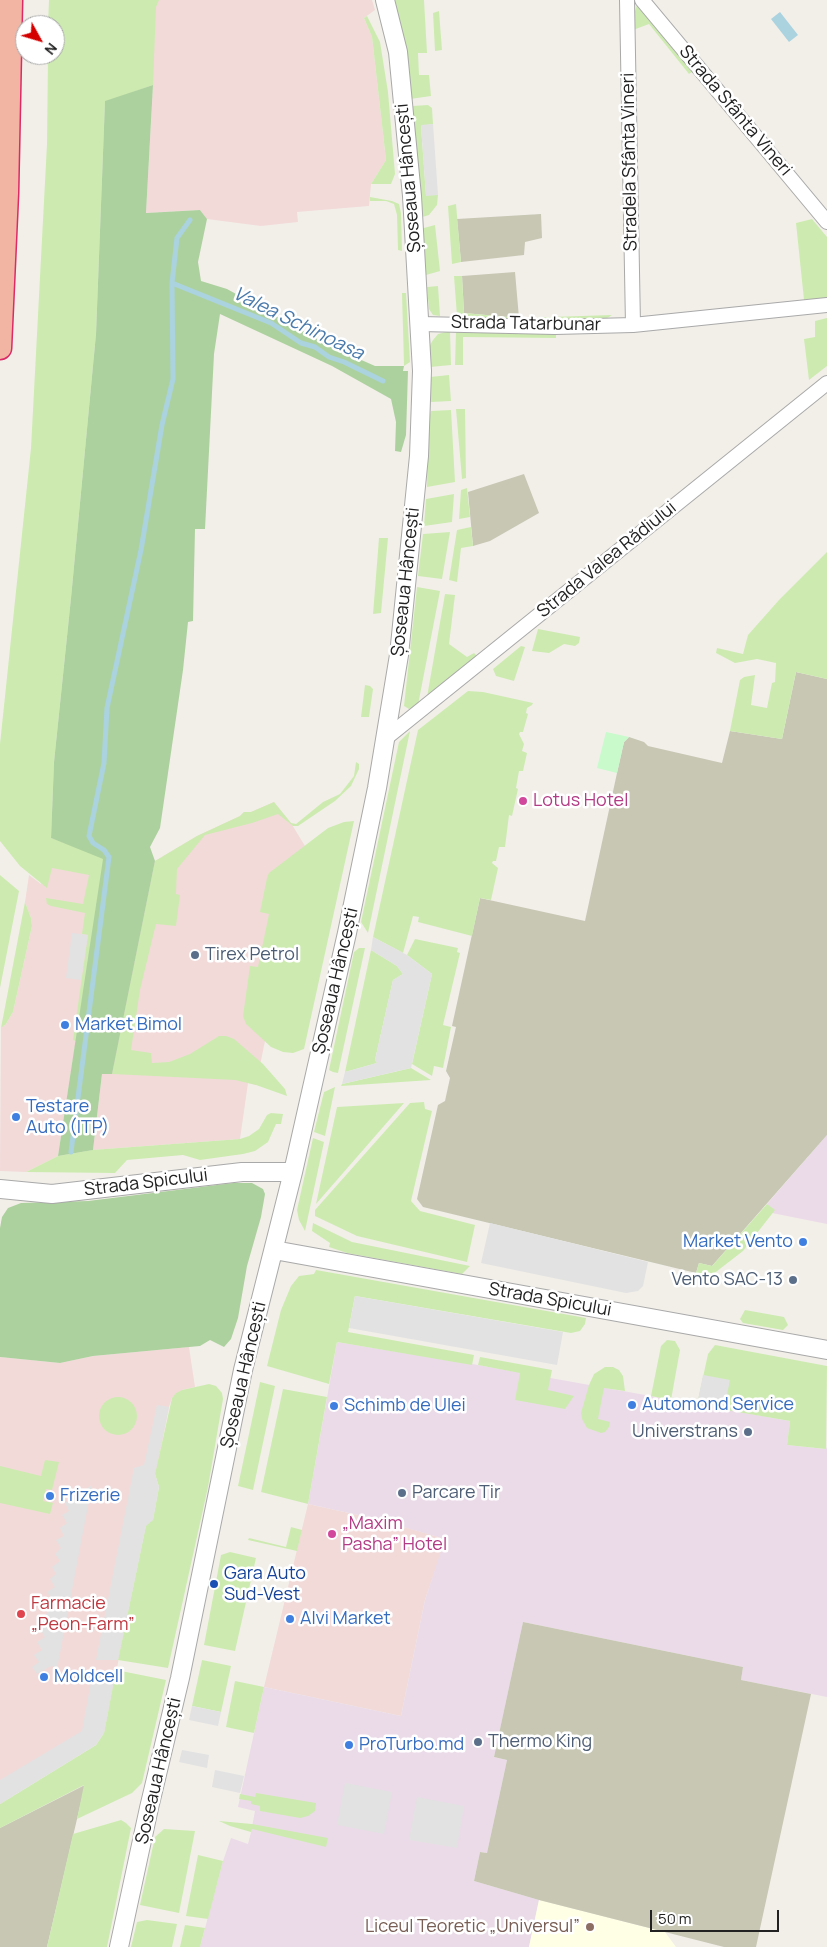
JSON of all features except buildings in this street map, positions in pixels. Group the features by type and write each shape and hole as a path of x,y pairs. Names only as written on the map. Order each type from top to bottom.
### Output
{"highway":[{"path":"0,348 8,193 11,0"}],"street":[{"name":"Șoseaua Hâncești","path":"119,1947 180,1678 243,1370 293,1172 347,933 386,738 399,654 419,456 422,371 412,196 398,52 385,0"},
{"name":"Stradela Sfânta Vineri","path":"627,0 632,324"},
{"name":"Strada Sfânta Vineri","path":"642,0 827,222"},
{"path":"632,324 827,305"},
{"name":"Strada Tatarbunar","path":"420,324 555,327 632,324"},
{"name":"Strada Valea Rădiului","path":"386,738 827,383"},
{"name":"Strada Spicului","path":"0,1189 52,1194 242,1172 293,1172"},
{"name":"Strada Spicului","path":"274,1250 827,1350"}],"shaded area":[{"path":"104,0 372,0 375,10 364,18 372,37 386,160 371,184 369,206 297,212 298,222 261,226 207,219 200,210 146,213 153,86"},
{"path":"433,124 438,195 426,196 421,125"},
{"path":"541,214 542,238 525,242 524,255 461,262 457,219"},
{"path":"515,272 519,318 464,313 462,276"},
{"path":"524,474 539,513 490,541 473,546 468,492"},
{"path":"796,672 827,679 827,1135 712,1266 699,1263 696,1273 423,1207 417,1199 438,1105 445,1101 450,1078 446,1071 456,1027 452,1026 480,898 585,921 624,742 629,737 644,742 648,746 722,763 730,731 782,739"},
{"path":"274,802 291,823 305,846 256,1085 248,1083 240,1139 93,1150 102,1074 111,1074 155,861 197,836 240,816 244,812 251,812"},
{"path":"51,838 104,858 58,1156 26,1172 0,1171 1,1028 6,1024 13,1012 32,926 25,902 29,875 41,884"},
{"path":"72,933 88,935 81,980 66,978"},
{"path":"373,937 407,955 432,974 411,1068 342,1084 345,1072 377,1063 375,1060 393,980 403,974 397,966 371,950"},
{"path":"827,1135 827,1224 772,1213 767,1204"},
{"path":"490,1223 648,1262 643,1286 638,1291 626,1293 481,1263"},
{"path":"355,1296 563,1332 557,1365 349,1328"},
{"path":"337,1342 478,1365 790,1421 787,1445 826,1449 827,1447 827,1697 741,1680 743,1667 523,1622 494,1757 507,1760 487,1853 480,1852 474,1881 539,1900 529,1947 200,1947 231,1838 248,1844 251,1832 255,1811 238,1807 264,1687 401,1716 425,1600 445,1539 372,1518 308,1504"},
{"path":"189,1347 195,1387 182,1390 172,1398 169,1407 104,1733 0,1804 0,1357 60,1363 93,1356"},
{"path":"703,1375 730,1380 724,1410 697,1405"},
{"path":"157,1405 169,1407 155,1474 159,1487 153,1520 146,1526 118,1660 96,1660 134,1468 144,1465"},
{"path":"92,1485 57,1669 53,1666 49,1667 37,1674 32,1667 39,1662 34,1655 42,1650 37,1642 45,1637 40,1629 47,1624 42,1617 48,1613 44,1605 52,1599 47,1592 55,1587 50,1579 56,1574 52,1567 60,1561 55,1554 61,1548 56,1540 64,1536 60,1528 67,1523 62,1515 69,1511 65,1503"},
{"path":"308,1504 372,1518 446,1539 425,1600 401,1716 264,1687"},
{"path":"523,1622 743,1667 741,1680 811,1694 756,1947 724,1947 539,1900 474,1881 480,1852 487,1853 507,1760 494,1757"},
{"path":"116,1670 104,1733 96,1745 0,1804 0,1780 82,1731 93,1671"},
{"path":"192,1706 221,1712 218,1726 189,1720"},
{"path":"182,1750 209,1755 207,1768 179,1762"},
{"path":"215,1770 244,1776 240,1793 212,1787"},
{"path":"345,1783 392,1792 384,1834 337,1825"},
{"path":"85,1785 47,1947 0,1947 0,1828"},
{"path":"417,1797 464,1806 457,1848 409,1840"},
{"name":"Liceul Teoretic „Universul”","path":"539,1900 665,1932 676,1947 529,1947"}],"green space":[{"path":"49,0 159,0 156,7 153,85 105,102 96,334 54,762 51,838 104,858 76,1041 73,1040 88,935 82,934 85,913 51,906 47,904 46,898 83,904 89,875 52,868 47,888 20,866 0,841 0,744 31,448 47,144 48,65 65,65 65,15 48,15"},
{"path":"395,0 424,0 427,53 418,53 419,75 429,75 431,96 410,99 404,45"},
{"path":"637,5 692,72 689,74 649,24 633,30 633,17"},
{"path":"439,11 442,50 435,51 433,13"},
{"path":"367,16 380,42 388,92 395,174 391,184 371,184 386,160 372,37 364,18"},
{"path":"153,85 146,213 200,210 207,219 198,262 201,281 227,289 332,347 375,366 404,366 403,371 408,371 406,435 401,452 395,451 396,422 391,399 332,366 220,314 214,354 205,529 195,529 193,621 188,622 183,670 160,828 150,847 155,861 112,1074 102,1074 93,1150 58,1156 103,859 51,838 54,762 96,334 105,101"},
{"path":"428,105 432,108 433,124 421,126 426,195 438,195 437,205 429,215 419,218 412,106"},
{"path":"370,197 399,204 402,251 398,250 397,215 394,204 386,201 370,201"},
{"path":"456,204 461,262 452,264 448,206"},
{"path":"812,219 827,237 827,298 804,300 796,223"},
{"path":"435,225 440,271 426,275 420,229"},
{"path":"454,276 462,276 464,313 519,318 612,315 606,319 516,321 457,316"},
{"path":"438,286 440,316 433,315 429,309 427,287"},
{"path":"402,293 406,293 410,362 404,366"},
{"path":"827,318 827,366 809,380 804,339 815,337 815,321"},
{"path":"450,331 451,365 430,367 430,345 438,334"},
{"path":"456,331 556,333 556,338 463,337 463,365 455,365"},
{"path":"449,375 451,401 431,402 430,377"},
{"path":"456,409 465,409 466,478 462,479"},
{"path":"451,410 455,482 427,487 428,423 431,411"},
{"path":"467,488 470,517 459,519 461,490"},
{"path":"454,494 452,522 424,526 426,499"},
{"path":"471,527 473,546 461,548 457,582 449,580 457,530"},
{"path":"450,532 442,579 418,576 423,534"},
{"path":"379,538 388,538 381,613 373,614"},
{"path":"827,552 827,679 796,672 782,739 730,731 740,680 744,677 755,675 751,705 767,708 772,683 775,682 776,663 757,659 735,663 716,653 717,648 743,654 748,635 779,600"},
{"path":"417,587 440,591 418,705 409,709 404,706"},
{"path":"445,594 455,595 449,644 467,657 474,653 477,656 427,697"},
{"path":"538,629 580,637 579,643 575,646 564,644 549,653 532,651"},
{"path":"521,646 525,647 514,681 496,676 493,669"},
{"path":"365,685 373,689 369,717 361,717"},
{"path":"468,691 483,692 533,703 527,708 526,713 528,714 523,732 519,734 524,744 522,751 527,753 523,771 519,771 516,788 518,789 512,816 509,815 505,847 499,847 496,861 492,863 498,868 491,900 480,898 472,936 418,922 419,917 413,916 403,953 373,937 418,730"},
{"path":"410,731 368,933 361,922 399,742"},
{"path":"606,732 629,737 624,742 617,773 597,768"},
{"path":"356,762 359,764 359,769 351,786 335,801 298,826 293,826 278,814 205,835 177,869 176,894 180,895 176,926 156,924 140,990 131,1050 151,1053 152,1063 169,1062 190,1054 219,1036 226,1036 234,1039 263,1064 285,1089 287,1096 235,1080 112,1074 155,861 197,836 240,816 244,812 251,812 274,802 291,823 296,824 323,802 340,794 354,776"},
{"path":"354,821 304,1049 293,1053 283,1052 271,1047 246,1024 243,1016 250,966 258,967 269,914 260,912 267,878 269,873 328,828 344,822"},
{"path":"0,875 19,891 0,988"},
{"path":"25,902 32,926 13,1012 6,1024 1,1028"},
{"path":"415,939 458,948 457,952 460,953 443,1025 451,1027 443,1068 434,1066 432,1076 412,1064 432,974 407,955"},
{"path":"359,948 365,948 338,1073 329,1070 354,952"},
{"path":"371,950 397,966 403,974 393,980 375,1060 377,1063 345,1072"},
{"path":"411,1068 431,1080 341,1086 342,1084"},
{"path":"335,1087 325,1136 314,1132 324,1092"},
{"path":"424,1102 425,1109 432,1111 411,1201 420,1211 475,1225 467,1262 357,1236 315,1216 315,1210 410,1103"},
{"path":"404,1103 316,1204 337,1107"},
{"path":"271,1113 283,1114 281,1124 276,1124 268,1142 255,1151 243,1154 200,1160 183,1155 127,1160 115,1173 26,1172 58,1156 92,1150 240,1139 249,1136 259,1129 267,1115"},
{"path":"313,1138 324,1142 305,1231 299,1220 297,1210"},
{"path":"233,1183 252,1183 263,1189 265,1194 261,1217 247,1266 238,1318 231,1339 224,1347 210,1340 200,1346 93,1356 60,1363 0,1357 0,1228 2,1217 8,1208 21,1203 88,1201"},
{"path":"767,1204 775,1210 743,1251 712,1275 696,1273 699,1263 712,1266"},
{"path":"313,1223 352,1242 470,1266 462,1274 347,1253 329,1247 330,1243 312,1231"},
{"path":"316,1270 586,1318 585,1324 580,1331 571,1333 355,1296 348,1332 474,1355 472,1365 337,1342 329,1384 267,1366 281,1310 291,1286 299,1276 314,1274"},
{"path":"745,1310 784,1317 788,1325 783,1330 743,1323 740,1319"},
{"path":"667,1340 675,1341 680,1350 671,1400 651,1396 661,1346"},
{"path":"715,1345 827,1366 826,1449 787,1445 790,1421 697,1405 708,1354"},
{"path":"480,1357 552,1370 548,1390 574,1396 565,1409 515,1400 520,1373 478,1365"},
{"path":"605,1367 613,1367 619,1370 623,1376 625,1391 604,1388 598,1419 610,1422 605,1432 601,1433 587,1428 581,1413 594,1374"},
{"path":"260,1382 275,1386 253,1490 238,1486"},
{"path":"209,1384 216,1386 222,1393 223,1399 208,1487 168,1668 118,1660 146,1525 153,1519 159,1487 155,1474 172,1398 182,1390"},
{"path":"283,1389 327,1397 308,1504 261,1492"},
{"path":"118,1397 132,1402 137,1416 132,1430 118,1435 104,1430 99,1416 104,1402"},
{"path":"45,1460 59,1462 52,1490 46,1489 43,1501 53,1503 50,1514 0,1503 0,1466 41,1476"},
{"path":"291,1527 302,1530 297,1551 248,1540 249,1538 286,1547"},
{"path":"230,1552 256,1558 235,1651 204,1645 221,1555"},
{"path":"202,1660 231,1666 221,1712 192,1706"},
{"path":"116,1670 166,1680 142,1783 132,1793 77,1819 84,1785 0,1828 0,1804 96,1745 104,1733"},
{"path":"235,1681 264,1687 254,1733 226,1727"},
{"path":"256,1793 316,1803 315,1811 308,1816 300,1818 260,1811 260,1806 251,1804 251,1801 239,1799 240,1794 255,1797"},
{"path":"121,1820 131,1828 107,1947 47,1947 73,1834"},
{"path":"219,1821 252,1824 328,1838 326,1847 252,1829 251,1832"},
{"path":"164,1829 195,1831 179,1913 140,1905 155,1837"},
{"path":"198,1855 223,1861 208,1919 186,1916"},
{"path":"147,1920 177,1924 172,1947 131,1947 137,1922"},
{"path":"185,1925 205,1928 200,1947 180,1947"}],"water":[{"path":"780,12 798,35 789,42 771,19"}],"waterway":[{"path":"71,1152 109,857 104,850 93,843 89,836 104,763 107,708 141,550 162,425 173,379 172,283 177,238 190,220"},
{"name":"Valea Schinoasa","path":"172,283 271,323 301,343 315,347 329,357 344,362 383,381"}],"place":[{"name":"Lotus Hotel","path":"523,801"},
{"name":"Tirex Petrol","path":"195,955"},
{"name":"Market Bimol","path":"65,1025"},
{"name":"Testare Auto (ITP)","path":"16,1117"},
{"name":"Market Vento","path":"803,1242"},
{"name":"Vento SAC-13","path":"793,1280"},
{"name":"Automond Service","path":"632,1405"},
{"name":"Schimb de Ulei","path":"334,1406"},
{"name":"Universtrans","path":"748,1432"},
{"name":"Parcare Tir","path":"402,1493"},
{"name":"Frizerie","path":"50,1496"},
{"name":"„Maxim Pasha” Hotel","path":"332,1534"},
{"name":"Gara Auto Sud-Vest","path":"214,1584"},
{"name":"Farmacie „Peon-Farm”","path":"21,1614"},
{"name":"Alvi Market","path":"290,1619"},
{"name":"Moldcell","path":"44,1677"},
{"name":"Thermo King","path":"478,1742"},
{"name":"ProTurbo.md","path":"349,1745"},
{"name":"Liceul Teoretic „Universul”","path":"590,1927"}]}
